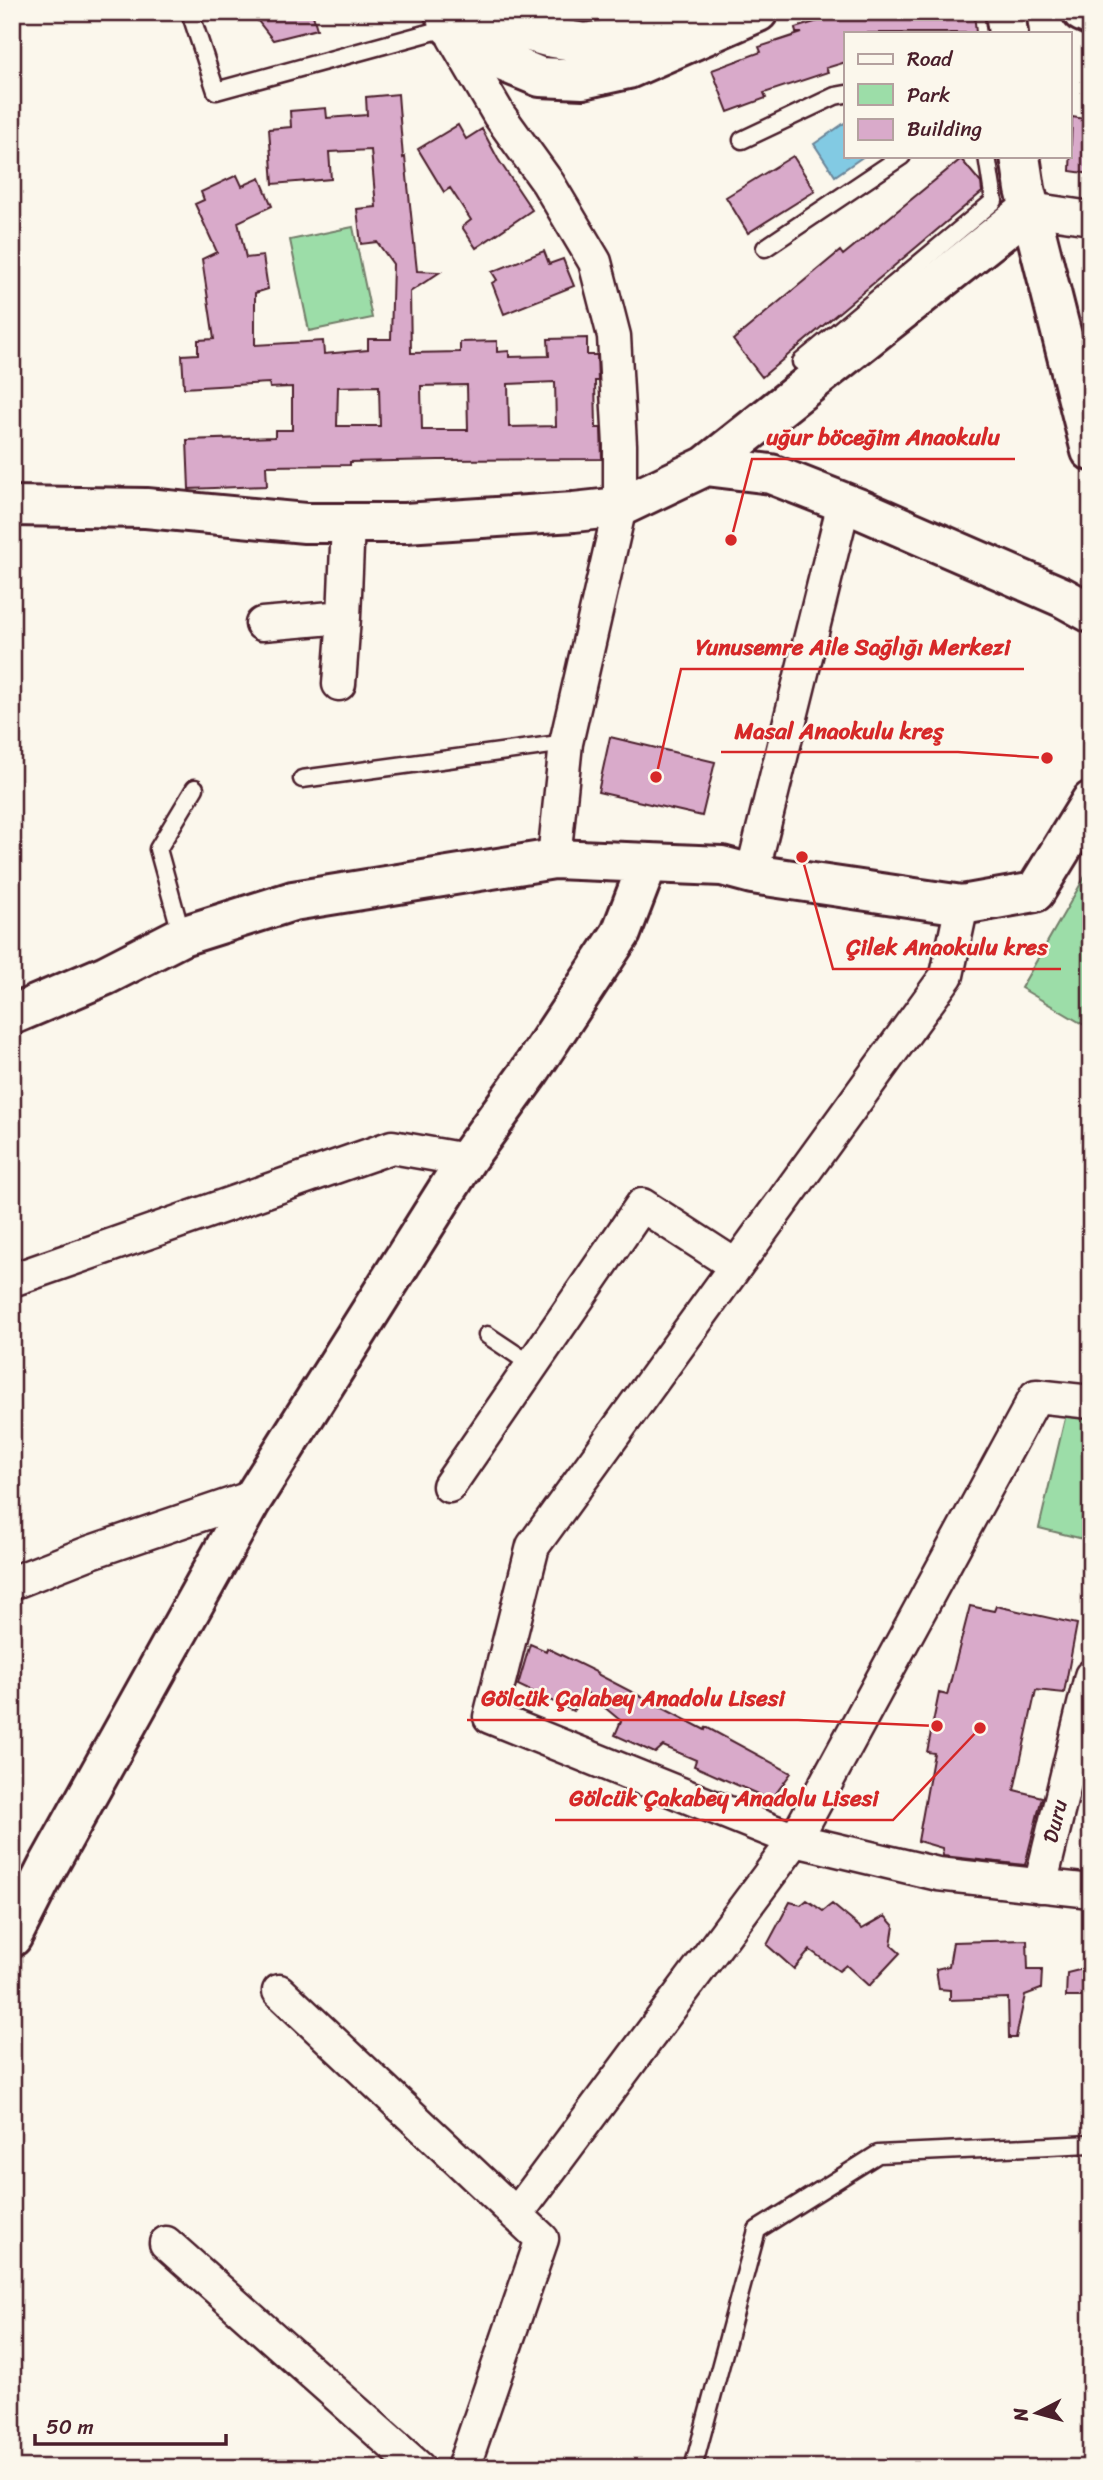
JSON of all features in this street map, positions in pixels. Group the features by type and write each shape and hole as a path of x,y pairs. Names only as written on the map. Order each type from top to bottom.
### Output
{"street":[{"path":"488,12 519,29 585,43 621,37 690,12"},
{"path":"447,20 506,63 540,77 583,79 628,69 758,12"},
{"path":"1005,12 1008,32"},
{"path":"1082,12 1091,16"},
{"path":"447,20 454,38 499,115 548,183 595,262 614,336 620,445 620,507 566,743 554,859"},
{"path":"1020,158 1030,209 1091,451"},
{"path":"12,506 146,508 305,523 405,523 620,507 706,467 1030,209 1091,218"},
{"path":"706,467 771,474 1062,597 1091,612"},
{"path":"752,874 844,503"},
{"path":"339,684 345,617 348,523"},
{"path":"262,624 345,617"},
{"path":"12,1015 106,975 182,936 293,901 554,859 722,866 752,874 962,905 1035,892 1091,801"},
{"path":"12,1937 47,1868 253,1497 466,1160 528,1074 621,933 648,863"},
{"path":"962,905 947,975 533,1546 490,1717 795,1840 938,1874 1091,1891"},
{"path":"12,1280 392,1147 466,1160"},
{"path":"449,1486 642,1205 736,1266"},
{"path":"516,2215 795,1840 1036,1396 1091,1402"},
{"path":"12,1583 91,1552 253,1497"},
{"name":"Duru","path":"1040,1886 1091,1676"},
{"path":"279,1991 542,2239 463,2468"},
{"path":"166,2243 419,2468"}],"lane":[{"path":"190,12 216,91 447,20"},
{"path":"742,140 835,96 844,94"},
{"path":"765,248 899,158"},
{"path":"801,362 994,201 987,158"},
{"path":"302,779 566,743"},
{"path":"182,936 158,849 195,788"},
{"path":"487,1335 532,1365"},
{"path":"693,2468 757,2230 878,2154 1091,2144"}],"green space":[{"path":"353,227 372,318 309,331 290,240"},
{"path":"1091,866 1091,1029 1021,988"},
{"path":"1066,1414 1091,1418 1091,1541 1039,1528"}],"water":[{"path":"844,123 844,158 861,158 835,176 814,144"}],"building":[{"path":"251,12 312,12 317,29 273,40"},
{"path":"848,12 974,12 976,32 844,32 844,63 826,68 828,72 764,93 766,98 728,112 712,70 761,52 759,47 802,33 796,33 795,28"},
{"path":"398,94 417,271 440,272 410,292 411,353 460,352 460,342 497,341 497,352 509,351 509,357 549,356 548,339 587,338 587,355 597,355 596,428 601,428 602,459 438,460 266,466 267,486 189,489 187,440 275,437 275,430 292,430 292,387 270,388 269,383 184,388 182,355 198,354 198,340 214,339 202,259 217,252 195,204 204,200 201,192 237,175 242,186 260,178 272,206 238,222 246,258 263,256 268,289 255,293 255,345 323,341 324,354 368,350 368,339 391,339 393,264 377,242 361,244 357,209 376,207 371,150 329,152 331,179 273,184 269,129 291,127 290,111 326,108 327,118 367,115 366,97","holes":["555,382 556,426 509,427 508,384","467,385 468,430 422,430 421,386","379,386 380,426 337,426 338,387"]},
{"path":"1072,117 1091,120 1091,174 1070,171"},
{"path":"458,125 466,139 482,129 498,159 532,210 476,248 462,227 471,220 450,188 444,192 418,149"},
{"path":"793,156 815,191 748,233 726,197"},
{"path":"961,159 981,183 982,192 762,377 733,340 840,251 843,255"},
{"path":"544,251 549,264 563,259 574,286 504,314 492,283 497,280 492,272"},
{"path":"610,737 715,762 702,816 598,792"},
{"path":"970,1606 994,1611 996,1606 1077,1624 1064,1693 1036,1690 1014,1790 1042,1797 1025,1865 943,1856 942,1848 918,1841 934,1753 927,1752 939,1693 947,1695"},
{"path":"530,1644 546,1651 547,1648 598,1673 791,1773 771,1800 694,1766 696,1760 663,1746 655,1753 615,1735 621,1721 586,1692 573,1711 518,1685"},
{"path":"807,1900 823,1911 832,1904 862,1929 885,1916 894,1926 891,1945 900,1953 869,1986 846,1965 839,1971 810,1950 794,1969 767,1945 790,1902 801,1905"},
{"path":"1027,1940 1028,1970 1042,1970 1041,1989 1025,1995 1016,2038 1009,2038 1008,1998 950,2000 950,1990 939,1989 936,1969 949,1966 953,1942"},
{"path":"1091,1967 1091,1997 1066,1997 1067,1973"}],"place":[{"name":"uğur böceğim Anaokulu","path":"731,540"},
{"name":"Masal Anaokulu kreş","path":"1047,758"},
{"name":"Yunusemre Aile Sağlığı Merkezi","path":"656,777"},
{"name":"Çilek Anaokulu kres","path":"802,857"},
{"name":"Gölcük Çalabey Anadolu Lisesi","path":"937,1726"},
{"name":"Gölcük Çakabey Anadolu Lisesi","path":"980,1728"}]}
